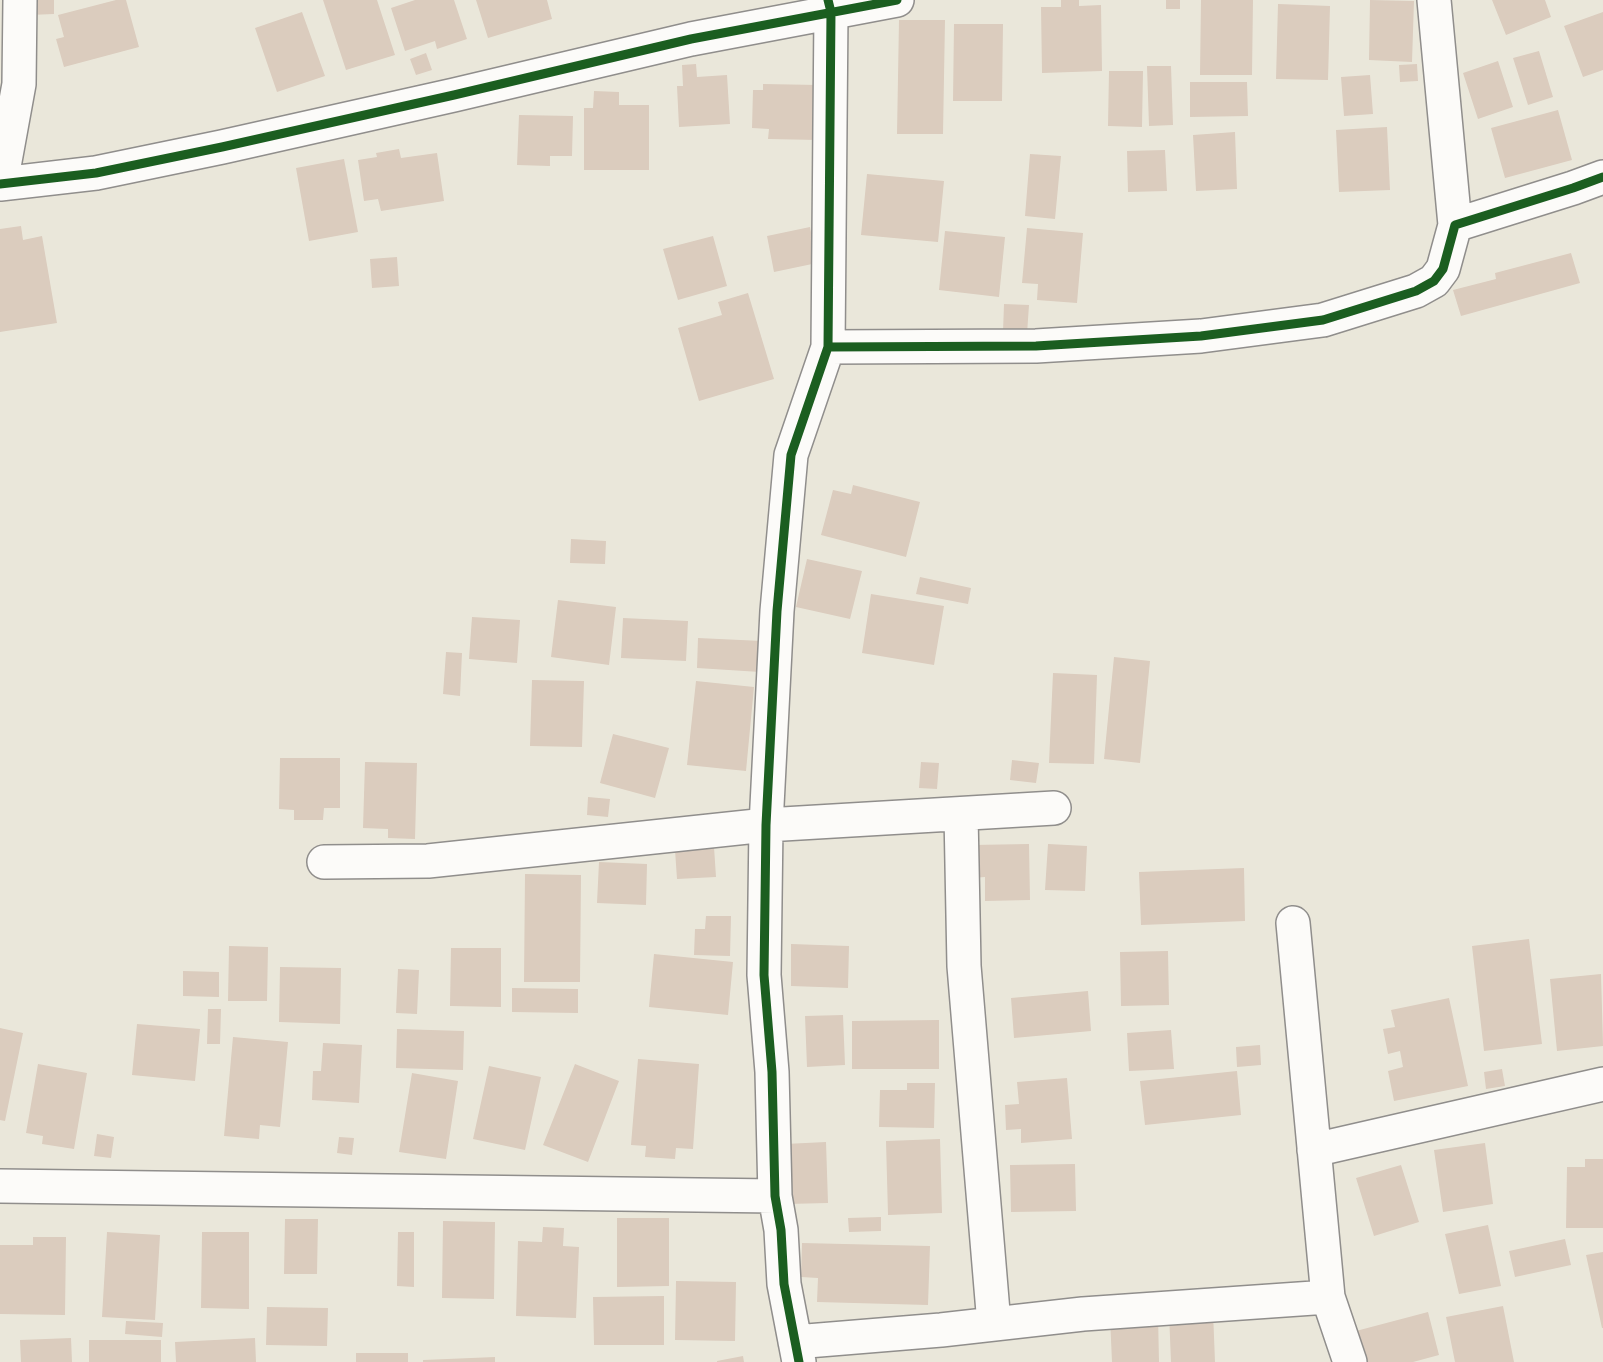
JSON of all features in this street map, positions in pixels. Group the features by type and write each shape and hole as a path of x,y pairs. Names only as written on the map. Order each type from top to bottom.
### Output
{"street":[{"path":"20,0 19,84 0,184 96,173 222,147 830,6 897,0"},
{"path":"828,347 1036,346 1201,336 1323,320 1416,291 1434,281 1443,269 1455,225 1434,0"},
{"path":"830,6 828,347 791,455 777,611 766,825 764,975 772,1072 775,1196 781,1230 784,1284 797,1352 994,1324 1083,1314 1328,1297"},
{"path":"1455,225 1603,177"},
{"path":"324,862 428,861 766,825 1054,808"},
{"path":"961,814 964,966 994,1324"},
{"path":"1293,923 1328,1297 1350,1362"},
{"path":"1314,1150 1603,1084"},
{"path":"0,1185 775,1196"}],"building":[{"path":"30,0 54,0 54,14 30,15"},
{"path":"116,0 126,0 139,47 64,67 56,39 64,37 58,15"},
{"path":"323,0 377,0 395,55 346,70"},
{"path":"415,0 454,0 467,39 437,49 435,41 405,51 391,8"},
{"path":"476,0 547,0 552,19 488,38"},
{"path":"1061,0 1079,0 1079,6 1101,5 1102,71 1042,73 1041,7 1061,7"},
{"path":"1166,0 1180,0 1180,9 1166,9"},
{"path":"1201,0 1253,0 1252,75 1200,75"},
{"path":"1370,0 1414,1 1412,62 1369,60"},
{"path":"1492,0 1545,0 1551,17 1506,35"},
{"path":"1278,4 1330,6 1328,80 1276,79"},
{"path":"302,12 325,76 277,92 255,28"},
{"path":"1603,12 1603,70 1583,77 1564,26"},
{"path":"899,20 945,20 943,134 897,134"},
{"path":"954,24 1003,24 1002,101 953,101"},
{"path":"1539,51 1553,97 1528,105 1513,58"},
{"path":"426,53 432,70 416,75 410,59"},
{"path":"1498,61 1513,107 1478,119 1463,73"},
{"path":"696,64 697,77 727,75 730,124 679,127 677,86 683,86 682,65"},
{"path":"1417,64 1418,81 1400,82 1399,65"},
{"path":"1147,66 1171,66 1173,125 1149,126"},
{"path":"1109,71 1143,71 1142,127 1108,126"},
{"path":"1370,75 1373,114 1344,116 1341,77"},
{"path":"1190,82 1247,82 1248,116 1190,117"},
{"path":"763,84 819,85 818,140 768,139 769,129 752,128 753,90 763,90"},
{"path":"594,91 619,92 619,105 649,105 649,170 584,170 584,108 593,108"},
{"path":"1558,110 1572,160 1505,178 1491,128"},
{"path":"519,115 573,116 572,156 550,156 550,166 517,165"},
{"path":"1387,127 1390,190 1339,192 1336,130"},
{"path":"1235,132 1237,189 1196,191 1193,135"},
{"path":"399,149 401,158 437,153 444,201 381,211 378,199 364,201 358,160 377,157 376,153"},
{"path":"1165,150 1167,191 1128,192 1127,151"},
{"path":"1030,154 1061,156 1055,219 1025,216"},
{"path":"344,159 358,232 309,241 296,168"},
{"path":"867,174 944,181 938,242 861,235"},
{"path":"21,226 23,240 42,236 57,323 0,332 0,229"},
{"path":"810,227 817,263 774,272 767,236"},
{"path":"1027,228 1083,233 1077,303 1037,300 1038,284 1022,283"},
{"path":"945,231 1005,237 999,297 939,290"},
{"path":"713,236 727,286 678,300 663,249"},
{"path":"1571,253 1580,283 1461,316 1453,290 1496,279 1495,273"},
{"path":"397,257 399,286 372,288 370,259"},
{"path":"748,293 774,379 699,401 678,328 722,315 718,302"},
{"path":"1004,304 1029,305 1027,334 1003,332"},
{"path":"853,485 920,502 906,557 821,535 833,490 851,494"},
{"path":"571,539 606,541 605,564 570,563"},
{"path":"807,559 862,571 850,619 796,607"},
{"path":"920,577 971,588 968,604 916,594"},
{"path":"871,594 944,606 934,665 862,653"},
{"path":"558,600 616,607 609,665 551,657"},
{"path":"472,617 520,620 517,663 469,659"},
{"path":"623,618 688,621 686,661 621,658"},
{"path":"698,638 762,641 760,672 697,668"},
{"path":"446,652 462,653 460,696 443,694"},
{"path":"1114,657 1150,661 1140,763 1104,759"},
{"path":"1053,673 1097,675 1094,764 1049,763"},
{"path":"532,680 584,681 582,747 530,746"},
{"path":"696,681 754,687 746,771 687,765"},
{"path":"613,734 669,748 655,798 600,783"},
{"path":"280,758 340,758 340,808 324,808 323,820 294,820 294,810 279,809"},
{"path":"1012,760 1039,763 1036,783 1010,780"},
{"path":"365,762 417,763 415,839 388,838 388,829 363,828"},
{"path":"921,762 939,763 937,789 919,788"},
{"path":"588,797 610,799 608,817 587,815"},
{"path":"1029,844 1030,900 985,901 985,877 972,878 972,845"},
{"path":"1048,844 1087,846 1085,891 1045,890"},
{"path":"714,847 716,877 677,879 675,850"},
{"path":"599,862 647,864 646,905 597,903"},
{"path":"1244,868 1245,921 1141,925 1139,872"},
{"path":"525,874 581,875 580,982 524,982"},
{"path":"706,916 731,916 730,956 694,955 695,929 705,929"},
{"path":"1529,939 1542,1044 1484,1051 1472,946"},
{"path":"791,944 849,946 848,988 791,986"},
{"path":"229,946 268,947 267,1001 228,1001"},
{"path":"451,948 501,948 501,1007 450,1006"},
{"path":"1168,951 1169,1005 1121,1006 1120,952"},
{"path":"654,954 733,962 728,1015 649,1007"},
{"path":"280,967 341,968 340,1024 279,1022"},
{"path":"398,969 419,970 417,1014 396,1013"},
{"path":"183,971 219,972 219,997 183,996"},
{"path":"1601,974 1603,1046 1557,1051 1550,979"},
{"path":"512,988 578,989 578,1013 512,1012"},
{"path":"1088,991 1091,1031 1014,1038 1011,998"},
{"path":"1449,998 1468,1086 1394,1101 1388,1071 1403,1067 1400,1051 1388,1054 1383,1029 1395,1027 1391,1010"},
{"path":"208,1009 221,1009 220,1044 207,1044"},
{"path":"843,1015 845,1065 807,1067 805,1016"},
{"path":"939,1020 939,1069 852,1069 852,1021"},
{"path":"137,1024 200,1029 195,1081 132,1075"},
{"path":"0,1028 23,1033 5,1121 0,1120"},
{"path":"397,1029 464,1031 463,1070 396,1068"},
{"path":"1171,1030 1174,1069 1129,1071 1127,1033"},
{"path":"233,1037 288,1042 280,1127 260,1125 259,1139 224,1136"},
{"path":"323,1043 362,1045 359,1103 312,1100 313,1071 321,1071"},
{"path":"1260,1045 1261,1065 1237,1067 1236,1047"},
{"path":"638,1059 699,1064 693,1149 676,1148 675,1159 645,1157 646,1146 631,1145"},
{"path":"38,1064 87,1073 74,1149 42,1144 43,1136 26,1133"},
{"path":"575,1064 619,1081 588,1162 543,1145"},
{"path":"489,1066 541,1077 525,1150 473,1139"},
{"path":"1502,1069 1505,1086 1486,1089 1484,1072"},
{"path":"1237,1071 1241,1115 1145,1125 1140,1081"},
{"path":"412,1073 458,1081 446,1159 399,1152"},
{"path":"1067,1078 1072,1139 1021,1143 1021,1129 1006,1130 1005,1105 1019,1104 1017,1082"},
{"path":"907,1083 935,1083 934,1128 879,1127 880,1090 907,1090"},
{"path":"97,1134 114,1137 111,1158 94,1156"},
{"path":"339,1137 354,1138 352,1155 337,1153"},
{"path":"940,1139 942,1213 888,1215 886,1141"},
{"path":"826,1142 828,1203 787,1204 785,1144"},
{"path":"1485,1143 1493,1204 1443,1212 1434,1150"},
{"path":"1585,1159 1603,1159 1603,1228 1566,1228 1567,1167 1585,1167"},
{"path":"1075,1164 1076,1211 1011,1212 1010,1165"},
{"path":"1401,1165 1419,1222 1374,1236 1356,1178"},
{"path":"881,1217 881,1231 849,1232 848,1218"},
{"path":"617,1218 669,1218 669,1286 617,1287"},
{"path":"285,1219 318,1219 317,1274 284,1274"},
{"path":"443,1221 495,1222 494,1299 442,1298"},
{"path":"1488,1225 1501,1286 1459,1294 1445,1234"},
{"path":"543,1227 564,1228 563,1246 579,1247 576,1318 516,1316 518,1241 542,1242"},
{"path":"107,1232 160,1235 155,1320 102,1317"},
{"path":"202,1232 249,1232 249,1309 201,1308"},
{"path":"398,1232 414,1232 414,1287 397,1286"},
{"path":"33,1237 66,1237 65,1315 0,1314 0,1245 33,1245"},
{"path":"1565,1239 1571,1265 1515,1277 1509,1251"},
{"path":"802,1243 930,1246 928,1305 817,1302 818,1278 801,1277"},
{"path":"1603,1252 1603,1328 1602,1328 1586,1255"},
{"path":"676,1281 736,1282 735,1341 675,1340"},
{"path":"664,1296 664,1345 594,1345 593,1297"},
{"path":"1503,1306 1514,1362 1455,1362 1446,1317"},
{"path":"267,1307 328,1308 327,1346 266,1345"},
{"path":"1213,1311 1215,1362 1171,1362 1169,1313"},
{"path":"1428,1312 1439,1355 1413,1362 1364,1362 1356,1331"},
{"path":"1158,1315 1159,1362 1112,1362 1110,1317"},
{"path":"126,1321 163,1323 162,1337 125,1334"},
{"path":"71,1338 72,1362 21,1362 20,1340"},
{"path":"255,1338 256,1362 176,1362 175,1342"},
{"path":"89,1340 161,1340 161,1362 89,1362"},
{"path":"356,1353 408,1353 408,1362 356,1362"},
{"path":"743,1356 744,1362 717,1362 717,1361"},
{"path":"495,1357 495,1362 423,1362 423,1360"}],"cycle path":[{"path":"799,1362 784,1284 781,1230 775,1196 772,1072 764,975 766,825 777,611 791,455 828,347 831,12 828,0"},
{"path":"0,184 96,173 454,95 691,39 897,0"},
{"path":"828,347 1036,346 1201,336 1323,320 1416,291 1434,281 1443,269 1455,225 1603,177"}]}
